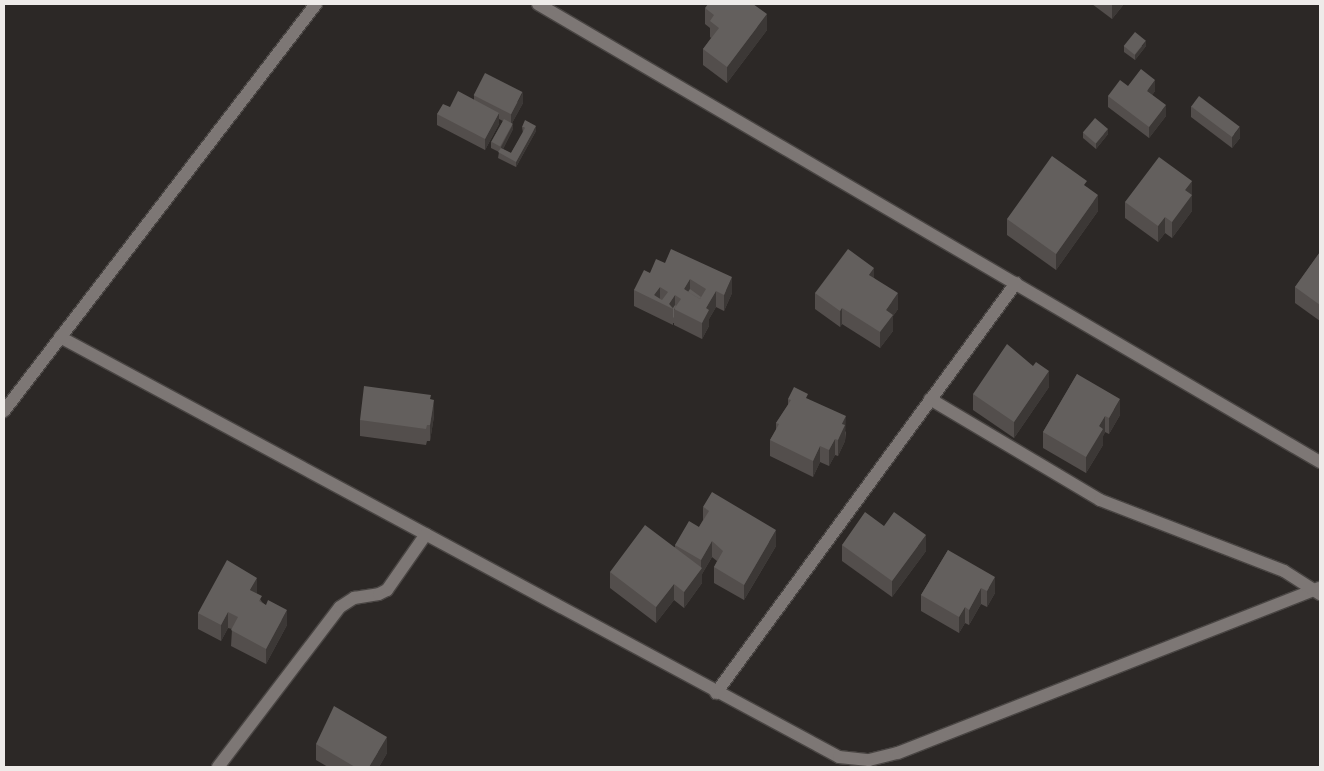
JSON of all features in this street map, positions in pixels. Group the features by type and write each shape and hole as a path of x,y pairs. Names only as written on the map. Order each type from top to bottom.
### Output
{"street":[{"path":"6,404 60,337 316,4"},
{"path":"538,4 1320,462"},
{"path":"716,693 1016,283"},
{"path":"60,337 426,534 841,762 869,760 898,752 1319,591"},
{"path":"930,399 1100,500 1284,571 1319,591"},
{"path":"218,767 340,607 354,598 387,590 426,534"}],"building":[{"path":"708,4 753,4 767,14 727,67 703,49 719,28 710,21 714,15 705,8"},
{"path":"1135,32 1146,41 1135,55 1124,46"},
{"path":"1141,69 1155,80 1147,91 1166,105 1149,127 1108,96 1120,80 1128,86"},
{"path":"485,73 522,92 511,114 474,95"},
{"path":"458,91 499,113 485,139 437,114 443,104 450,107"},
{"path":"1199,96 1240,127 1232,137 1191,106"},
{"path":"1095,118 1108,129 1096,143 1083,133"},
{"path":"504,119 513,124 500,147 491,142"},
{"path":"525,120 536,126 516,162 498,152 501,148 511,153 525,128 522,127"},
{"path":"1052,156 1087,181 1084,185 1098,195 1056,254 1007,219"},
{"path":"1159,157 1192,181 1185,190 1192,195 1172,222 1165,217 1158,226 1125,202"},
{"path":"671,249 732,277 724,295 716,291 706,308 709,310 702,323 674,309 681,299 675,295 669,304 673,309 634,290 644,270 650,273 656,259 665,263","holes":["690,279 706,289 700,299 684,289","660,287 668,292 662,300 654,295"]},
{"path":"848,249 874,268 869,275 898,293 886,310 893,315 880,332 842,308 840,311 815,293"},
{"path":"1320,252 1320,305 1295,287"},
{"path":"690,289 701,297 700,299 688,292"},
{"path":"1007,344 1033,366 1036,362 1049,371 1014,422 973,394"},
{"path":"1077,374 1120,399 1109,418 1105,416 1099,426 1103,429 1086,457 1043,432"},
{"path":"364,386 431,395 430,399 434,400 430,425 427,425 426,429 360,420"},
{"path":"794,387 808,394 806,398 846,416 842,424 845,425 838,440 835,439 829,450 820,446 813,461 770,440 779,424 776,423 791,400 788,399"},
{"path":"712,492 776,530 744,585 714,567 723,551 712,541 701,560 675,545 689,521 699,527 709,511 703,507"},
{"path":"865,512 884,526 894,512 926,535 892,581 842,545"},
{"path":"645,525 702,568 684,592 674,584 656,607 610,572"},
{"path":"948,550 995,577 987,591 981,588 969,610 965,607 959,617 921,595"},
{"path":"227,560 257,578 250,590 262,596 259,601 266,605 268,600 287,610 266,649 231,630 238,617 228,612 221,625 198,613"},
{"path":"334,706 387,737 369,767 355,767 316,744"}]}
